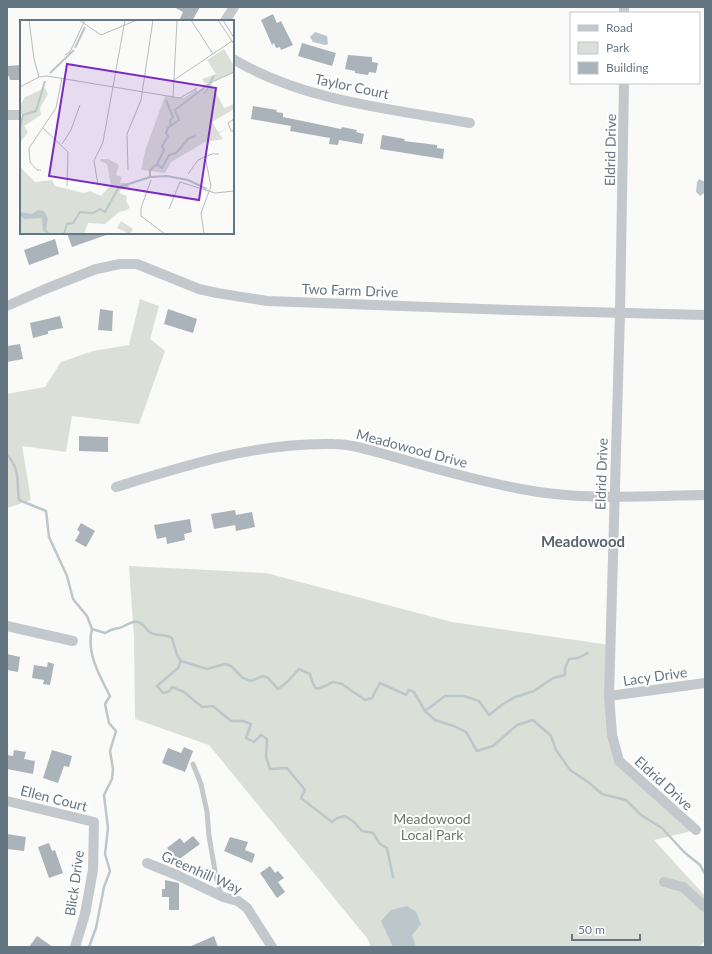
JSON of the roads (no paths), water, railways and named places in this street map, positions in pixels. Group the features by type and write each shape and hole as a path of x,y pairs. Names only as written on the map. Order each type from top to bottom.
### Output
{"street":[{"path":"226,20 234,7"},
{"name":"Taylor Court","path":"234,60 247,67 310,92 361,104 470,123"},
{"name":"Eldrid Drive","path":"624,84 620,313 609,696 612,735 619,761 696,830"},
{"path":"7,115 20,115"},
{"name":"Two Farm Drive","path":"7,306 96,269 120,264 137,264 199,289 268,301 705,315"},
{"name":"Meadowood Drive","path":"116,486 201,461 257,449 298,444 336,444 357,447 470,478 523,490 565,495 614,497 705,496"},
{"path":"7,626 73,641"},
{"name":"Lacy Drive","path":"609,696 705,683"},
{"name":"Ellen Court","path":"7,801 94,822"},
{"name":"Blick Drive","path":"75,947 85,914 92,870 94,822"},
{"name":"Greenhill Way","path":"147,863 179,876 222,898 238,901 247,908 272,947"},
{"path":"664,882 683,887 705,907"}],"lane":[{"path":"193,764 201,784 207,812 209,836 216,877 222,898"}],"waterway":[{"path":"7,454 16,471 19,500 46,511 49,537 67,576 73,599 87,616 92,629 105,633 133,622 139,622 151,633 172,638 177,655 181,661 207,669 225,664 231,666 243,678 251,681 263,676 268,678 278,689 299,669 310,674 316,688 320,688 333,682 342,684 365,700 372,698 380,683 406,695 409,690 414,692 425,711 435,720 454,726 466,732 477,751 493,746 517,725 533,720 551,736 556,750 570,770 602,794 626,800 641,815 662,828 684,852 700,865 705,874"},
{"path":"89,947 96,928 104,887 110,871 105,854 108,828 104,795 112,779 113,769 110,751 116,731 109,723 105,704 110,696 98,672 92,655 92,629"},
{"path":"425,711 445,696 464,696 479,701 489,715 515,697 534,691 553,678 565,675 565,668 569,659 578,658 588,653"},
{"path":"181,661 178,668 157,686 163,693 170,691 172,687 184,692 202,707 213,706 231,721 243,721 251,724 246,738 254,742 261,735 267,739 266,757 270,769 287,768 305,790 301,798 332,822 337,818 345,816 354,822 362,831 373,833 380,844 387,848 393,877"}],"district":[{"name":"Meadowood","path":"583,541"}],"park label":[{"name":"Meadowood Local Park","path":"432,826"}]}
